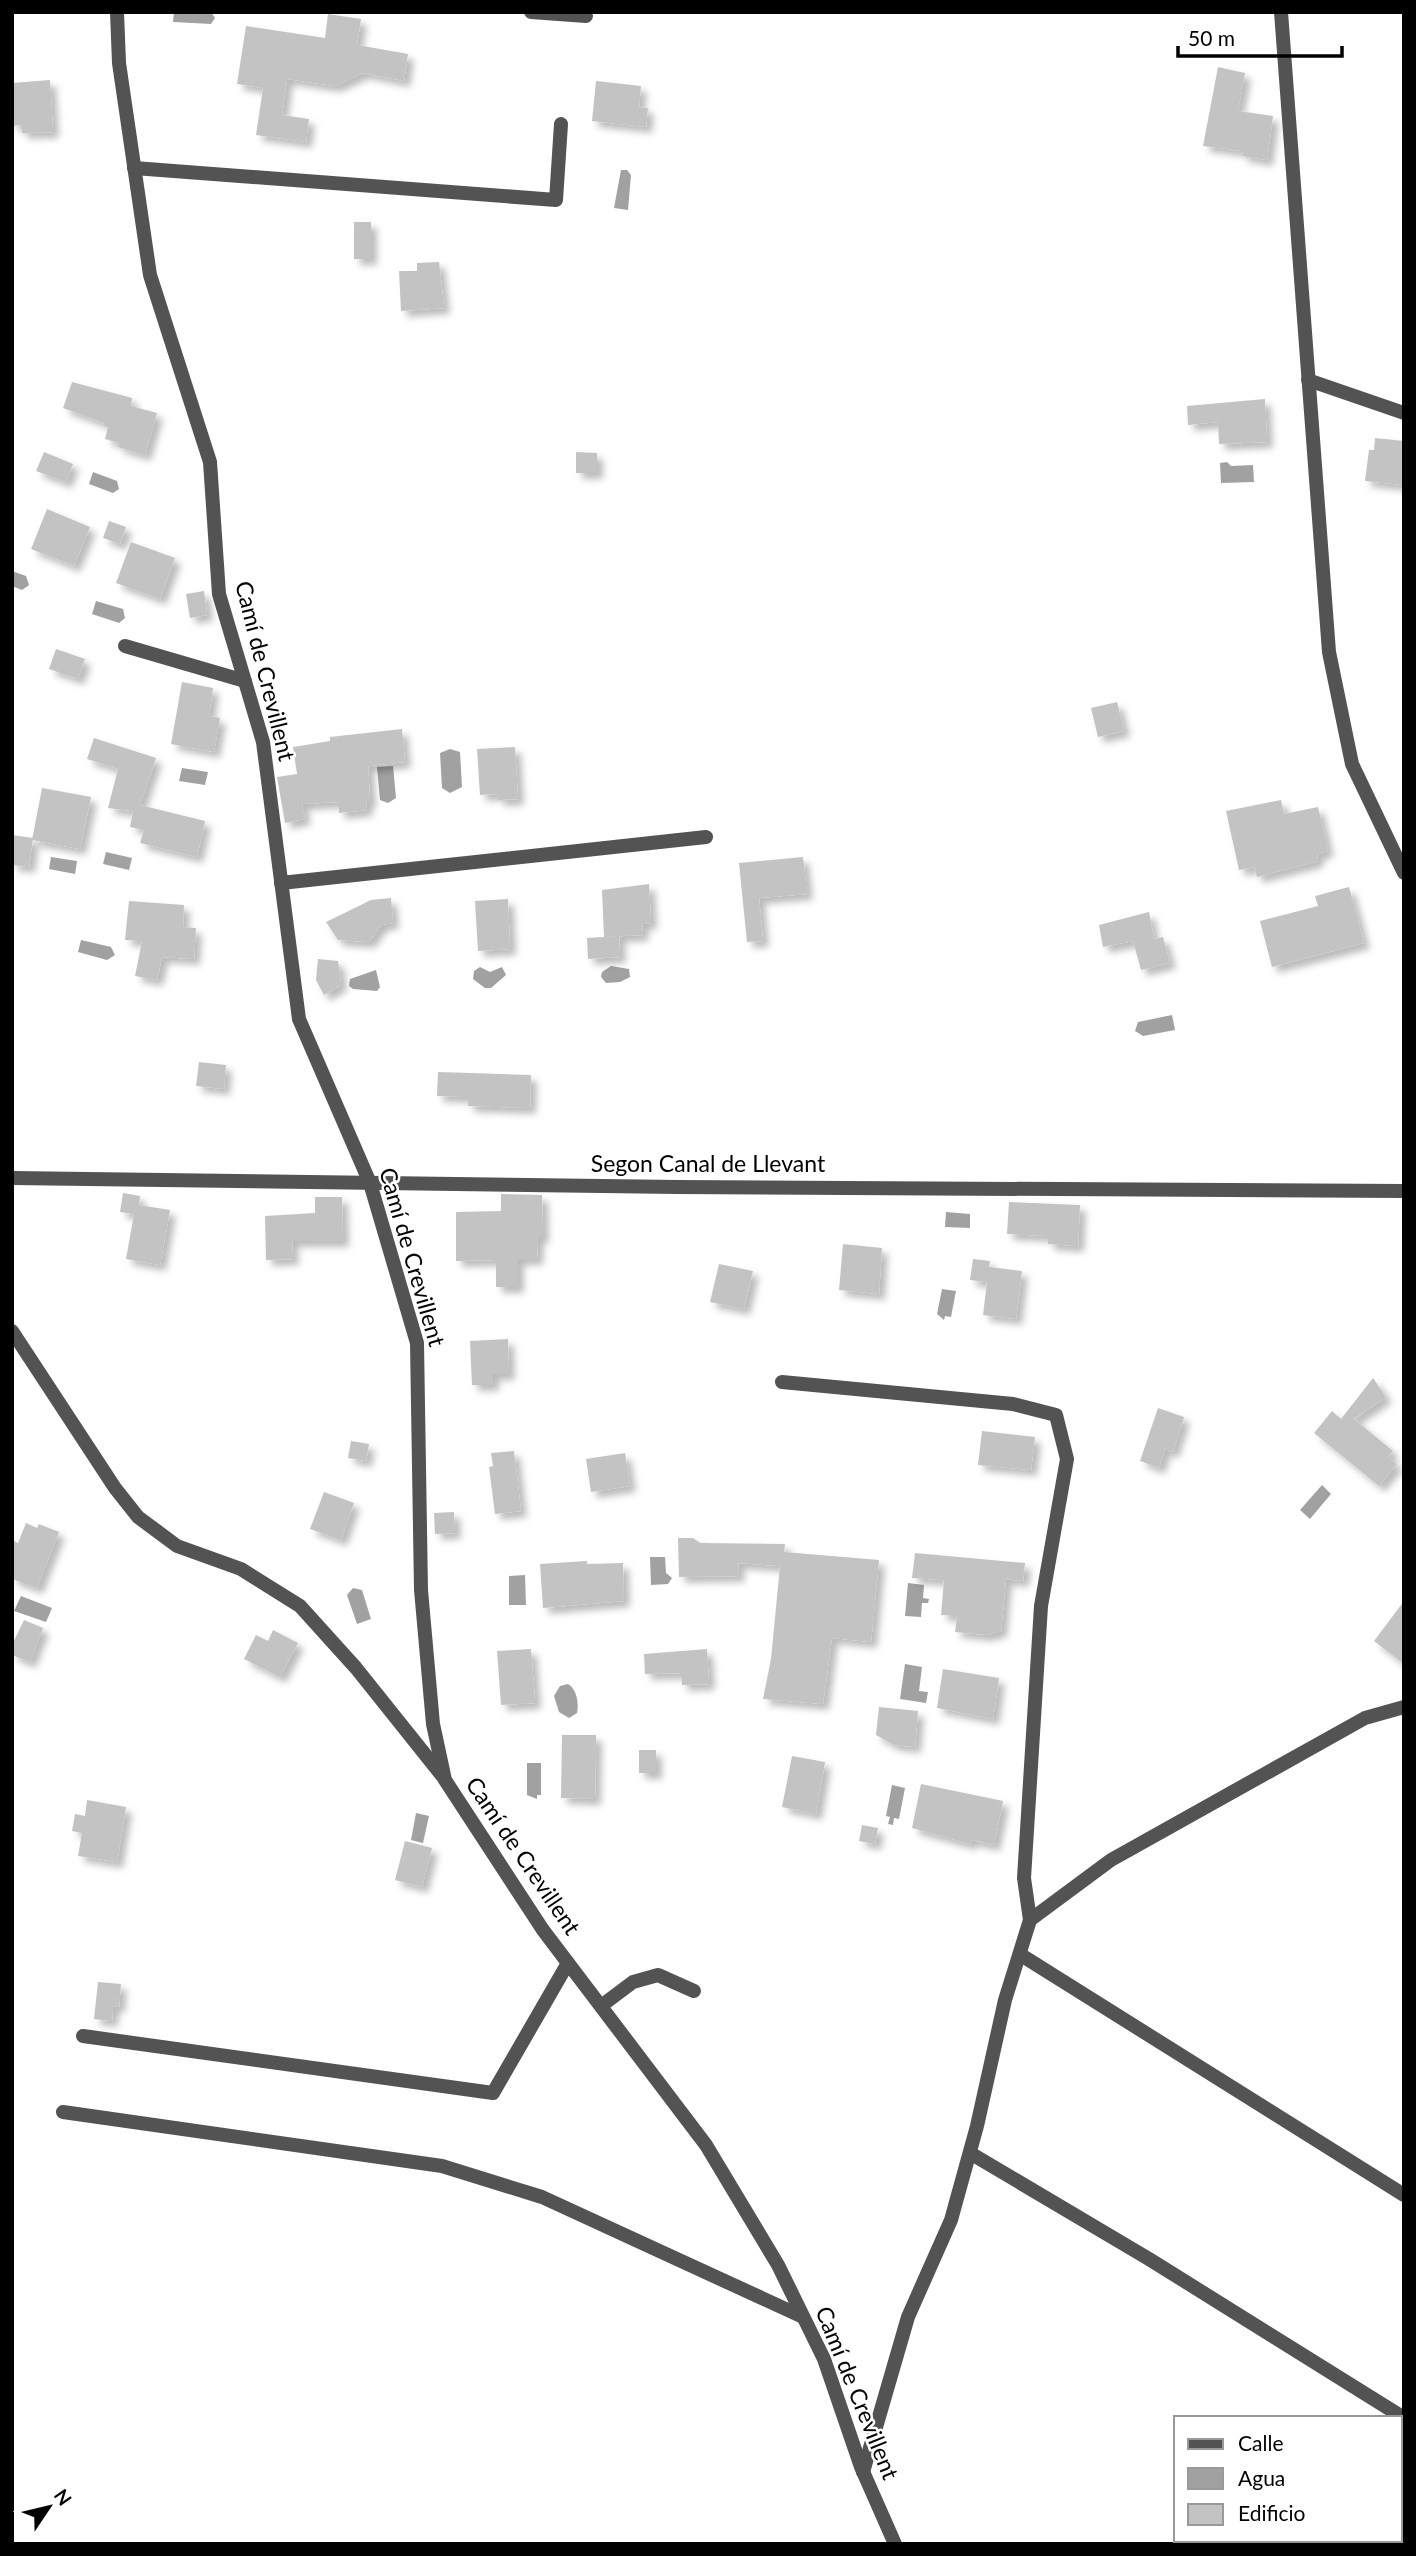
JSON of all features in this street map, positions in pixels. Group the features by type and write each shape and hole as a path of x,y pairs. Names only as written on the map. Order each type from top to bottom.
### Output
{"street":[{"name":"Camí de Crevillent","path":"117,12 119,63 150,275 210,462 219,594 263,742 299,1019 370,1184 417,1343 421,1590 433,1724 445,1780 568,1963 706,2145 778,2265 824,2359 863,2472 895,2544"},
{"path":"531,12 586,16"},
{"path":"1281,12 1329,652 1352,764 1404,873"},
{"path":"134,168 556,200 561,124"},
{"path":"1308,380 1404,413"},
{"path":"125,646 245,681"},
{"path":"281,883 706,837"},
{"name":"Segon Canal de Llevant","path":"12,1178 370,1184 1404,1191"},
{"path":"12,1331 115,1488 138,1517 177,1546 241,1569 300,1606 356,1668 445,1780"},
{"path":"782,1382 1013,1404 1056,1415 1067,1459 1041,1606 1024,1878 1030,1920 1005,2000 970,2153 951,2220 908,2317 863,2472"},
{"path":"1030,1920 1111,1860 1366,1718 1404,1707"},
{"path":"1021,1955 1404,2195"},
{"path":"83,2036 493,2093 568,1963"},
{"path":"601,2006 633,1982 658,1975 694,1991"},
{"path":"63,2112 442,2166 542,2197 803,2317"},
{"path":"970,2153 1149,2259 1401,2416"}],"water":[{"path":"174,12 211,12 215,18 211,24 173,22"},
{"path":"621,170 627,170 631,175 628,210 614,208"},
{"path":"1227,462 1231,466 1253,465 1254,482 1221,483 1220,463"},
{"path":"93,472 117,481 119,489 113,493 89,484"},
{"path":"12,571 26,576 29,585 22,590 12,586"},
{"path":"96,601 123,609 125,618 119,623 92,614"},
{"path":"450,749 460,752 462,787 450,793 442,788 440,753"},
{"path":"393,766 396,798 388,803 380,800 377,767"},
{"path":"182,768 208,772 205,785 179,781"},
{"path":"106,852 132,858 129,870 103,864"},
{"path":"51,857 77,861 75,874 49,869"},
{"path":"81,940 111,947 115,955 107,960 78,952"},
{"path":"611,966 629,969 630,977 620,982 606,983 601,977 602,972"},
{"path":"480,967 490,972 502,967 506,975 491,988 485,988 473,979 474,971"},
{"path":"376,970 380,987 377,991 353,989 349,986 350,979"},
{"path":"1172,1015 1175,1030 1143,1036 1135,1031 1138,1022"},
{"path":"946,1212 970,1214 970,1228 945,1227"},
{"path":"942,1289 956,1291 951,1317 945,1316 944,1320 937,1314"},
{"path":"1322,1485 1331,1494 1310,1519 1300,1510"},
{"path":"650,1557 665,1557 666,1573 672,1578 668,1584 651,1585"},
{"path":"525,1575 526,1605 509,1605 509,1576"},
{"path":"908,1583 924,1585 923,1598 929,1599 928,1603 922,1603 921,1617 905,1616"},
{"path":"353,1588 362,1590 371,1619 357,1624 347,1595"},
{"path":"21,1596 52,1608 46,1622 14,1611"},
{"path":"905,1664 922,1667 919,1691 928,1692 926,1703 900,1699"},
{"path":"568,1684 575,1693 578,1705 577,1713 569,1718 559,1712 554,1696 560,1686"},
{"path":"527,1763 541,1763 541,1795 537,1795 537,1799 527,1795"},
{"path":"892,1785 905,1788 899,1819 894,1818 893,1825 888,1824 890,1817 886,1816"},
{"path":"416,1813 429,1816 423,1843 411,1840"}],"building":[{"path":"328,14 361,19 357,45 408,54 404,81 363,73 335,86 287,79 282,115 309,119 306,142 256,135 263,88 237,84 246,26 325,38"},
{"path":"1218,67 1245,73 1238,111 1273,116 1267,160 1242,156 1243,151 1203,146"},
{"path":"50,80 53,132 22,133 21,125 12,126 12,83"},
{"path":"596,81 641,86 639,107 648,108 646,127 592,121"},
{"path":"354,222 371,222 371,259 354,259"},
{"path":"439,262 444,308 401,311 399,271 417,271 417,263"},
{"path":"72,382 132,398 131,406 157,413 145,455 118,447 119,443 105,439 108,427 103,426 104,423 63,408"},
{"path":"1265,399 1267,442 1219,444 1218,422 1188,425 1187,406"},
{"path":"1375,438 1404,441 1404,485 1365,481 1369,450 1374,450"},
{"path":"44,452 73,464 66,482 36,471"},
{"path":"576,452 597,453 597,473 576,473"},
{"path":"47,509 90,527 74,566 31,549"},
{"path":"109,521 126,527 120,544 103,538"},
{"path":"131,542 175,558 160,599 116,583"},
{"path":"204,591 207,615 190,618 186,594"},
{"path":"56,649 85,659 78,679 49,669"},
{"path":"182,682 213,688 209,716 220,718 214,752 171,744"},
{"path":"1117,702 1124,731 1098,737 1091,708"},
{"path":"402,729 405,762 368,766 370,802 366,802 367,810 339,813 338,802 302,804 305,819 285,823 277,777 297,774 293,747 330,741 330,737"},
{"path":"94,738 156,758 140,805 205,821 197,857 140,843 144,830 130,827 133,811 108,808 118,769 87,759"},
{"path":"515,747 518,799 498,800 498,794 480,795 477,749"},
{"path":"42,788 91,797 80,849 32,840"},
{"path":"1281,800 1284,814 1318,807 1328,851 1317,854 1318,861 1257,877 1254,867 1239,870 1226,811"},
{"path":"12,835 33,838 29,867 12,865"},
{"path":"803,857 807,894 759,898 763,941 747,942 739,863"},
{"path":"649,884 651,923 642,924 643,935 604,937 602,890"},
{"path":"1349,887 1364,943 1272,967 1260,921 1318,906 1315,896"},
{"path":"391,898 393,923 381,925 369,942 338,940 326,922 371,900"},
{"path":"508,899 510,949 478,951 475,901"},
{"path":"129,901 184,905 183,927 196,928 194,959 162,957 157,980 135,976 142,941 125,940"},
{"path":"1149,912 1154,939 1163,937 1170,963 1141,970 1133,941 1103,947 1099,925"},
{"path":"619,936 620,957 588,959 587,938"},
{"path":"318,959 338,961 341,985 324,995 316,980"},
{"path":"199,1062 226,1065 224,1089 196,1086"},
{"path":"438,1072 531,1075 530,1108 468,1106 468,1097 437,1096"},
{"path":"123,1193 140,1196 139,1205 170,1210 160,1265 126,1259 134,1214 120,1212"},
{"path":"501,1194 542,1195 543,1237 538,1237 537,1259 518,1259 518,1287 496,1287 496,1260 456,1261 456,1212 501,1211"},
{"path":"315,1197 342,1197 343,1241 292,1241 293,1259 266,1260 265,1216 315,1213"},
{"path":"1009,1202 1080,1205 1078,1246 1048,1244 1048,1236 1007,1234"},
{"path":"843,1244 882,1248 879,1294 839,1290"},
{"path":"973,1259 990,1261 989,1267 1022,1271 1016,1319 983,1315 987,1282 970,1280"},
{"path":"719,1264 753,1271 744,1309 710,1302"},
{"path":"508,1339 509,1374 493,1374 493,1385 472,1385 470,1341"},
{"path":"1373,1378 1386,1397 1354,1419 1393,1451 1388,1457 1397,1464 1379,1486 1314,1433 1332,1411 1341,1419"},
{"path":"1158,1408 1184,1417 1173,1452 1165,1449 1159,1468 1140,1461"},
{"path":"982,1431 1035,1437 1031,1470 978,1465"},
{"path":"351,1441 369,1444 366,1461 348,1458"},
{"path":"514,1451 521,1511 495,1514 489,1467 493,1466 491,1453"},
{"path":"625,1453 630,1486 591,1492 586,1459"},
{"path":"324,1492 354,1503 341,1540 310,1529"},
{"path":"454,1512 455,1533 435,1534 434,1513"},
{"path":"26,1523 37,1528 39,1524 59,1532 37,1588 12,1579 12,1540 18,1543"},
{"path":"678,1538 693,1538 700,1543 785,1544 784,1552 879,1560 871,1642 832,1638 823,1704 763,1699 771,1659 780,1566 738,1563 739,1576 679,1577"},
{"path":"915,1553 1025,1563 1023,1581 1006,1579 1001,1631 987,1635 955,1632 957,1616 941,1615 944,1580 912,1578"},
{"path":"587,1561 587,1564 623,1563 624,1601 543,1608 540,1564"},
{"path":"1404,1601 1404,1664 1374,1641"},
{"path":"24,1620 43,1628 30,1662 12,1655 12,1645"},
{"path":"273,1630 298,1643 280,1677 244,1659 256,1635 268,1641"},
{"path":"531,1649 535,1703 501,1705 497,1651"},
{"path":"707,1649 709,1684 682,1685 681,1673 645,1674 644,1654"},
{"path":"943,1669 999,1678 993,1719 937,1708"},
{"path":"879,1707 918,1711 915,1747 894,1745 876,1735"},
{"path":"562,1735 596,1735 595,1799 561,1798"},
{"path":"639,1750 656,1750 656,1773 639,1773"},
{"path":"792,1756 825,1762 816,1814 782,1807"},
{"path":"921,1784 1003,1801 994,1845 971,1840 970,1844 912,1828"},
{"path":"87,1800 126,1807 117,1862 78,1856 82,1833 72,1831 75,1814 85,1816"},
{"path":"862,1825 878,1828 875,1844 859,1841"},
{"path":"405,1841 432,1848 422,1887 395,1880"},
{"path":"98,1982 121,1984 119,2007 113,2006 112,2021 94,2019"}]}
